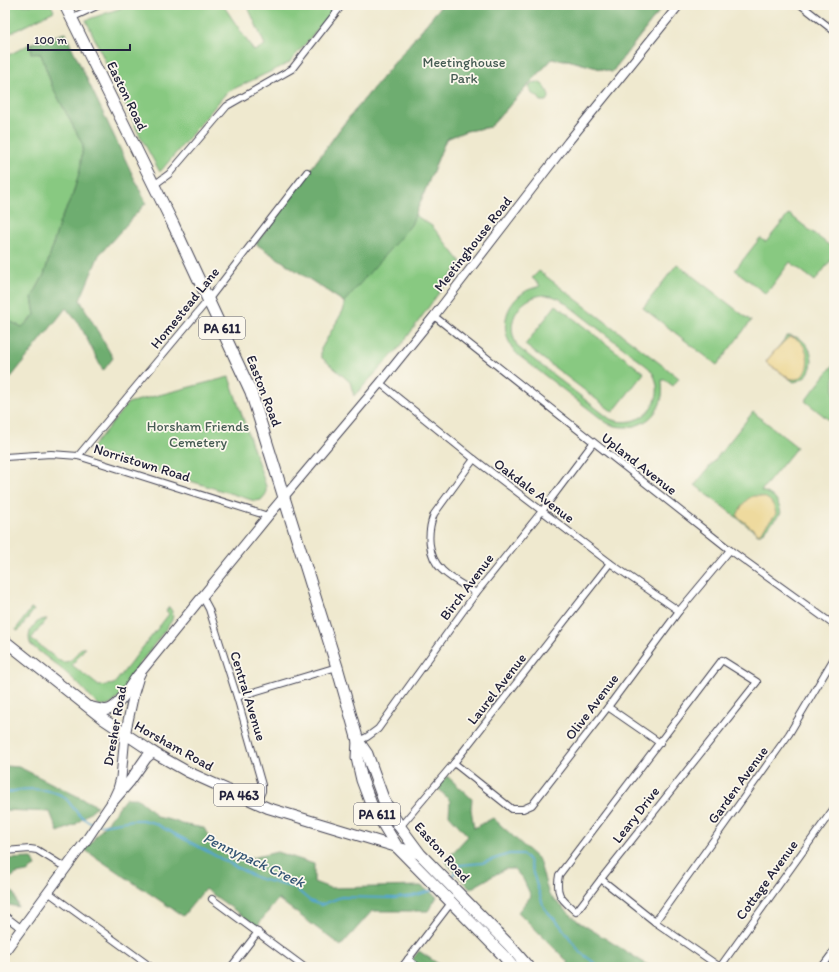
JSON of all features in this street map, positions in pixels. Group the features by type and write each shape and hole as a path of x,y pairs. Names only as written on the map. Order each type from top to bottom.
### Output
{"highway":[{"name":"Easton Road","path":"65,5 209,299 251,392 337,667 358,741 367,754 384,801 400,827 420,854 510,946 528,967"},
{"name":"Easton Road","path":"358,741 357,758 362,780 371,804 397,847 513,967"}],"main road":[{"name":"Dresher Road","path":"5,951 85,842 110,805 121,778 126,735 134,693 140,673 284,497"},
{"name":"Horsham Road","path":"5,641 86,706 126,735 188,772 268,808 420,854"},
{"path":"86,706 104,710 111,708 118,703 134,679 140,673"},
{"path":"110,805 130,781 146,758 153,752"}],"street":[{"path":"71,18 99,5"},
{"path":"154,185 169,174 227,106 292,69 342,5"},
{"name":"Meetinghouse Road","path":"284,497 434,316 568,142 679,5"},
{"path":"801,5 834,31"},
{"name":"Homestead Lane","path":"78,456 209,299 307,172"},
{"name":"Upland Avenue","path":"434,316 730,550 834,625"},
{"name":"Oakdale Avenue","path":"380,383 474,460 610,564 679,611"},
{"name":"Birch Avenue","path":"358,741 367,737 378,729 476,593 542,511 593,443"},
{"name":"Norristown Road","path":"5,457 51,454 78,456 268,516"},
{"path":"474,460 434,514 430,524 429,536 434,559 442,570 476,593"},
{"name":"Olive Avenue","path":"454,763 512,809 523,809 532,805 608,707 679,611 730,550"},
{"name":"Laurel Avenue","path":"400,827 454,763 610,564"},
{"name":"Central Avenue","path":"202,596 209,609 237,697 262,785 262,791 256,803"},
{"name":"Garden Avenue","path":"655,922 789,734 834,658"},
{"name":"Leary Drive","path":"722,660 757,682 601,879 576,912 561,898 557,887 559,875 722,660"},
{"path":"237,697 337,667"},
{"path":"608,707 660,743"},
{"name":"Cottage Avenue","path":"720,967 834,808"},
{"path":"5,851 30,849 37,850 66,868"},
{"path":"601,879 655,922 720,967"},
{"path":"48,892 151,967"},
{"path":"212,899 304,967"},
{"path":"402,967 451,903"},
{"path":"5,916 22,929"},
{"path":"231,967 258,932"},
{"path":"822,967 834,951"},
{"path":"408,959 418,967"}],"green space":[{"path":"5,5 51,5 54,11 5,36"},
{"path":"130,5 223,5 254,51 265,45 247,5 338,5 289,63 227,92 160,172 139,134 86,20"},
{"name":"Meetinghouse Park","path":"442,5 664,5 612,72 568,60 552,59 490,127 466,131 446,139 415,215 432,226 461,262 400,347 354,396 350,382 321,357 321,349 344,309 344,302 256,244 343,125"},
{"name":"Meetinghouse Park","path":"442,5 664,5 612,72 568,60 552,59 490,127 466,131 446,139 411,225 344,302 256,244 343,125"},
{"path":"65,33 146,203 99,255 80,300 113,358 103,371 80,325 66,308 5,385 5,319 22,327 35,315 32,297 44,275 60,221 72,197 80,170 83,145 52,86 41,54 31,53 32,43"},
{"path":"32,43 31,53 41,54 52,86 83,145 80,170 72,197 60,221 44,275 32,297 35,315 22,327 5,319 5,57"},
{"path":"537,82 542,84 547,91 549,98 547,101 541,101 538,97 531,93 529,86 532,83"},
{"path":"789,214 834,249 834,256 815,281 790,262 766,294 735,270 760,238 766,242"},
{"path":"677,264 751,321 717,365 643,308"},
{"path":"539,271 679,378 673,386 665,380 662,380 662,394 659,405 655,413 649,419 633,426 625,427 607,423 518,355 512,348 506,331 507,314 510,306 523,293 527,290 540,286 532,278","holes":["543,295 560,299 649,368 655,379 657,390 655,400 650,409 643,416 622,422 610,419 519,348 514,340 512,331 515,314 526,301 534,297"]},
{"path":"556,305 644,373 613,412 525,345"},
{"path":"787,336 796,337 804,342 809,348 812,356 812,364 809,372 803,378 794,382 767,362"},
{"path":"834,364 834,424 805,401"},
{"name":"Horsham Friends Cemetery","path":"229,377 266,486 266,494 261,500 255,501 90,450 128,403"},
{"path":"753,412 797,447 761,491 769,494 775,499 779,505 781,513 761,534 758,534 695,485"},
{"path":"169,607 173,614 171,622 129,678 116,700 108,705 103,706 95,702 72,678 31,645 29,641 30,632 35,624 47,619 31,639 60,661 64,662 72,659 81,648 85,648 72,665 99,686 114,684 169,614 166,611"},
{"path":"31,609 34,610 17,631 16,629"},
{"path":"5,766 19,767 97,806 75,825 58,832 50,812 5,810"},
{"path":"447,776 472,799 471,809 474,828 493,818 539,860 549,895 579,922 651,967 569,967 567,961 518,912 531,896 523,879 514,869 505,869 470,889 445,861 468,836 449,815 450,801 437,787"},
{"path":"126,798 137,798 157,817 181,824 204,828 214,845 239,861 277,852 314,864 314,882 330,888 421,886 437,897 428,911 372,911 341,946 278,899 257,926 205,889 183,916 85,850"},
{"path":"32,858 36,866 27,872 16,874 5,882 5,859"},
{"path":"5,884 14,893 18,907 5,904"},
{"path":"419,951 443,967 406,967"}],"sand":[{"path":"790,337 798,340 804,346 807,354 808,362 806,370 802,376 797,379 789,378 766,362 784,341"},
{"path":"753,496 762,497 769,500 775,509 776,514 759,534 737,516 745,502"}],"waterway":[{"name":"Pennypack Creek","path":"5,794 27,789 44,790 59,794 65,798 79,814 94,825"},
{"name":"Pennypack Creek","path":"101,825 133,820 143,820 154,823 257,878 295,888 310,901 321,905 341,897 395,898 413,896 433,890"},
{"name":"Pennypack Creek","path":"450,879 460,865 482,863 509,854 522,854 529,860 544,908 560,925 580,952 600,967"}]}
